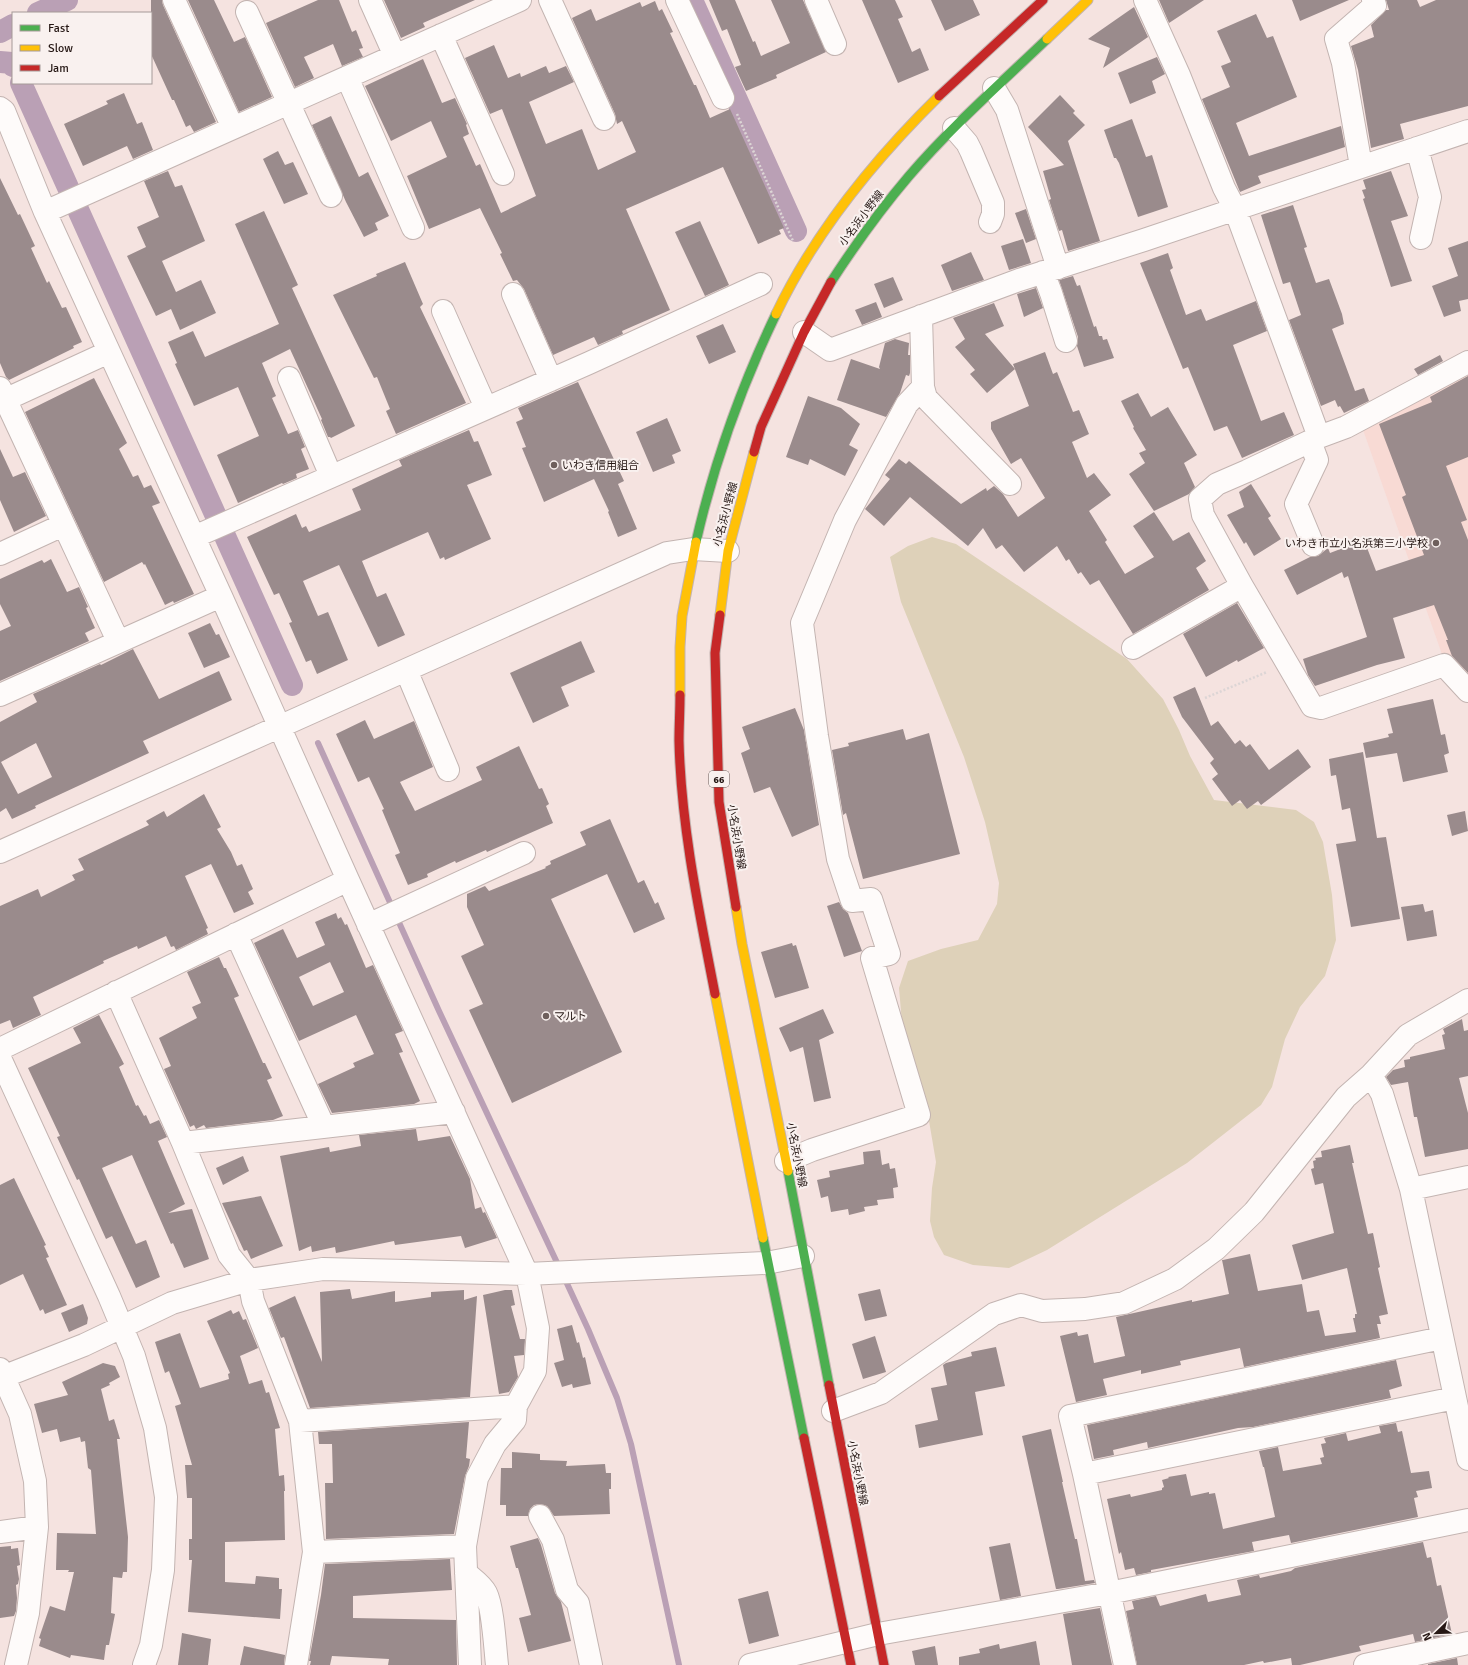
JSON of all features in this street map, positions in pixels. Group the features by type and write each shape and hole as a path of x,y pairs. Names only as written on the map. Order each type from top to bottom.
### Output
{"main road":[{"name":"小名浜小野線","path":"851,1665 766,1263 690,857 679,740 681,634 693,549 718,459 744,384 775,316 804,264 841,209 912,124 943,91 982,54 1043,0"},
{"name":"小名浜小野線","path":"884,1665 833,1411 786,1161 742,944 719,802 715,653 728,551 761,427 804,332 831,282 861,236 909,176 994,88 1088,0"}],"street":[{"path":"174,0 232,128"},
{"path":"370,0 395,56"},
{"path":"45,212 441,35 491,6 520,0"},
{"path":"550,0 604,119"},
{"path":"678,0 723,98"},
{"path":"816,0 836,44"},
{"path":"1146,0 1224,188 1235,209 1314,439 1317,460 1296,504 1313,545"},
{"path":"1361,166 1343,63 1336,39 1375,5 1373,0"},
{"path":"246,12 330,196"},
{"path":"441,35 503,174"},
{"path":"347,77 413,228"},
{"path":"994,88 1007,110 1051,270 1051,293 1066,341"},
{"path":"0,108 4,111 45,212 109,352 199,534 221,596 368,925 527,1274 538,1328 535,1370 516,1406 515,1420 495,1444 477,1478 465,1546 470,1665"},
{"path":"954,128 967,143 993,203 993,214 990,222"},
{"path":"804,332 830,350 1051,270 1468,131"},
{"path":"1417,148 1430,197 1421,238"},
{"path":"199,534 551,380 762,284"},
{"path":"513,294 551,380"},
{"path":"443,311 486,408"},
{"path":"921,316 923,387 926,398 1010,484"},
{"path":"109,352 2,397 118,641"},
{"path":"1468,362 1346,427 1314,439 1217,484 1200,499 1203,515 1242,586 1312,706 1321,708 1444,665 1468,691"},
{"path":"289,378 331,476"},
{"path":"786,1161 812,1150 919,1115 872,958 889,954 871,899 852,901 838,859 816,736 802,623 844,520 907,404 923,387"},
{"path":"0,554 63,526"},
{"path":"0,852 667,553 693,549 728,551"},
{"path":"1133,648 1242,586"},
{"path":"0,695 221,596"},
{"path":"406,670 448,770"},
{"path":"368,925 524,853"},
{"path":"0,1048 348,880"},
{"path":"236,934 324,1127"},
{"path":"116,992 183,1143 230,1255 249,1280 253,1301 300,1421 314,1552 296,1665"},
{"path":"833,1411 881,1393 994,1314 1021,1305 1042,1311 1085,1309 1124,1303 1175,1280 1216,1249 1254,1212 1346,1097 1371,1075 1408,1035 1468,1000"},
{"path":"0,1058 122,1326 134,1356 155,1428 166,1497 163,1570 151,1645 144,1665"},
{"path":"1371,1075 1382,1094 1410,1189 1468,1459"},
{"path":"183,1143 454,1112"},
{"path":"1410,1189 1468,1176"},
{"path":"16,1665 28,1613 37,1527 35,1481 20,1414 1,1374 84,1346 122,1326 172,1303 249,1280 323,1269 527,1274 766,1263 803,1256"},
{"path":"1126,1665 1070,1416 1442,1338"},
{"path":"1084,1474 1455,1398"},
{"path":"300,1421 516,1406"},
{"path":"540,1516 553,1540 567,1590 578,1603 591,1665"},
{"path":"750,1665 878,1634 1109,1593 1468,1520"},
{"path":"0,1532 37,1527"},
{"path":"314,1552 465,1546"},
{"path":"466,1573 482,1586 490,1604 497,1665"},
{"path":"1365,1665 1468,1643"}],"path":[{"path":"723,98 733,103 794,241"},
{"path":"1205,698 1288,664"}],"shaded area":[{"name":"いわき市立小名浜第三小学校","path":"1468,370 1468,686 1444,660 1362,427"},
{"path":"932,537 956,544 1127,659 1163,699 1190,756 1214,800 1296,810 1314,822 1323,842 1332,895 1336,940 1325,976 1300,1007 1285,1039 1272,1087 1261,1105 1187,1163 1047,1250 1009,1268 973,1265 944,1255 934,1237 930,1221 932,1188 936,1162 928,1115 902,1023 899,988 908,961 941,949 978,940 997,904 999,883 985,822 964,757 901,602 890,557 908,546"}],"building":[{"path":"151,0 162,0 216,122 194,132 190,125 186,127 152,56"},
{"path":"188,0 214,0 234,42 245,37 272,97 239,112"},
{"path":"318,0 339,0 352,32 356,30 363,48 359,49 363,57 342,66 333,44 304,57 314,78 295,87 266,23"},
{"path":"384,0 475,0 423,23 425,27 401,38"},
{"path":"709,0 735,0 753,42 755,41 761,56 790,43 771,0 803,0 826,52 776,75 777,78 746,91 735,67 741,65 727,29 722,31"},
{"path":"862,0 895,0 903,17 898,19 912,52 920,48 929,70 898,83"},
{"path":"931,0 973,0 980,15 945,31"},
{"path":"1159,0 1204,0 1169,23"},
{"path":"1292,0 1349,0 1300,21"},
{"path":"1386,0 1417,0 1420,7 1436,0 1468,0 1468,106 1400,124 1404,139 1371,148 1358,70 1351,46 1374,37 1371,25 1386,10 1389,10"},
{"path":"655,1 659,11 662,9 673,32 670,33 694,85 696,85 710,118 730,109 784,228 779,230 781,234 758,244 723,167 626,209 670,310 622,331 623,334 598,345 594,337 553,355 524,289 517,280 513,281 500,254 502,253 480,208 429,229 407,176 447,157 431,121 391,141 365,86 423,59 442,103 455,98 467,124 469,134 463,137 476,166 480,164 501,213 536,196 502,109 490,114 465,58 494,45 508,78 520,73 521,77 546,66 549,73 566,66 574,82 529,102 546,144 582,129 598,170 636,152 622,121 617,124 615,114 572,18 591,9 596,21 640,2 642,7"},
{"path":"1134,7 1148,37 1103,68 1110,48 1088,39"},
{"path":"1256,14 1267,38 1273,36 1297,97 1236,123 1249,156 1341,126 1345,147 1258,176 1261,183 1240,192 1202,99 1230,87 1221,66 1231,62 1217,31"},
{"path":"1157,57 1165,74 1152,81 1156,93 1130,104 1118,73"},
{"path":"124,93 137,124 142,122 153,150 133,159 127,146 83,166 64,124 108,104 106,101"},
{"path":"1060,95 1075,111 1073,113 1085,125 1068,141 1100,241 1068,251 1062,230 1059,231 1049,200 1051,199 1043,171 1064,165 1028,127"},
{"path":"331,116 359,177 368,172 389,216 375,223 378,230 364,237 346,202 312,125"},
{"path":"1132,119 1146,157 1152,155 1168,207 1138,217 1119,163 1116,158 1114,158 1104,130"},
{"path":"278,151 285,165 293,162 308,194 284,204 263,159"},
{"path":"168,171 175,187 182,185 205,241 162,261 176,292 201,280 216,313 180,330 171,309 156,316 127,256 146,247 137,227 159,217 144,181"},
{"path":"1391,171 1408,216 1391,221 1412,281 1391,287 1363,199 1365,198 1362,190 1366,189 1363,180"},
{"path":"0,178 18,215 20,214 35,246 31,248 47,283 49,281 62,308 66,307 82,342 73,346 74,348 9,380 6,377 0,363"},
{"path":"1293,205 1307,247 1304,248 1316,283 1329,279 1342,314 1344,324 1332,329 1355,391 1364,388 1369,401 1344,413 1340,406 1338,407 1335,400 1321,406 1289,320 1301,315 1290,282 1283,284 1261,215"},
{"path":"1026,209 1036,239 1026,243 1015,213"},
{"path":"264,211 298,285 292,288 355,426 331,438 328,437 321,420 322,419 290,349 262,363 276,396 272,398 288,434 298,430 305,447 301,449 309,469 296,474 297,478 283,484 282,483 238,503 217,455 259,436 238,387 194,406 175,364 177,363 168,342 193,331 205,357 279,324 235,224"},
{"path":"700,221 729,285 705,296 675,232"},
{"path":"1023,239 1031,263 1009,270 1001,246"},
{"path":"1468,241 1468,299 1459,301 1461,311 1444,317 1432,286 1458,276 1448,248"},
{"path":"971,252 984,280 952,291 941,265"},
{"path":"1168,253 1173,268 1170,270 1186,315 1201,309 1206,321 1256,301 1267,331 1233,345 1261,421 1284,412 1294,435 1242,458 1227,426 1214,431 1188,367 1183,369 1140,263"},
{"path":"405,262 423,304 420,307 466,403 396,434 386,411 390,409 377,377 374,378 333,295"},
{"path":"1073,276 1077,286 1080,285 1094,327 1096,326 1099,336 1102,336 1103,340 1107,339 1114,358 1084,367 1077,346 1078,337 1059,280"},
{"path":"893,277 903,300 884,308 874,284"},
{"path":"1036,288 1043,308 1024,317 1017,294"},
{"path":"876,302 882,317 862,325 855,310"},
{"path":"994,303 1004,326 985,334 1015,369 987,393 970,374 975,370 955,347 965,339 953,318"},
{"path":"723,324 736,352 709,364 696,336"},
{"path":"895,339 909,343 908,355 910,355 910,373 909,376 906,375 900,393 886,417 837,400 851,359 880,369 879,367 885,343"},
{"path":"1045,352 1053,374 1057,372 1073,412 1079,410 1089,434 1072,442 1087,478 1094,473 1111,495 1089,511 1107,540 1105,542 1125,574 1154,557 1133,526 1154,512 1173,541 1189,532 1206,561 1196,568 1209,590 1133,634 1099,580 1090,585 1081,572 1078,574 1069,559 1066,561 1057,546 1024,572 1002,545 996,549 983,528 968,546 910,497 884,526 865,509 890,479 885,475 899,459 906,464 909,461 961,504 986,488 987,491 994,486 1003,494 1018,517 1045,498 1021,458 1011,464 991,429 991,422 1029,406 1013,364"},
{"path":"1440,355 1443,361 1418,375 1414,369"},
{"name":"いわき市立小名浜第三小学校","path":"1468,376 1468,457 1446,466 1467,520 1461,522 1468,540 1468,673 1452,656 1446,640 1448,640 1434,605 1393,618 1405,658 1377,665 1315,686 1308,675 1303,659 1367,637 1348,576 1344,578 1342,572 1297,595 1284,570 1310,557 1318,556 1328,548 1330,553 1364,540 1376,571 1424,555 1402,497 1406,495 1379,424 1432,402 1430,397"},
{"path":"94,378 127,443 119,449 133,477 138,475 144,488 151,485 160,503 152,506 194,594 174,603 173,601 165,605 145,564 144,565 142,562 104,582 25,412"},
{"path":"578,382 624,481 618,484 637,529 618,537 608,512 609,511 594,479 544,502 522,448 526,447 516,422 523,419 518,408"},
{"path":"1138,393 1151,417 1168,407 1197,455 1184,463 1195,487 1189,494 1154,511 1129,474 1145,463 1139,453 1146,450 1133,428 1134,427 1121,401"},
{"path":"808,396 841,408 860,424 849,445 858,450 845,476 810,459 808,465 786,457"},
{"path":"667,418 681,451 672,455 675,463 653,472 636,432"},
{"path":"469,430 474,442 478,441 492,475 467,485 491,539 445,560 444,557 440,559 428,532 362,561 377,597 386,593 405,635 378,647 339,565 303,581 318,616 328,612 348,660 317,674 311,660 306,662 289,623 292,622 279,593 274,595 247,537 296,514 302,528 306,526 309,532 361,510 352,489 402,466 399,460"},
{"path":"0,449 13,477 25,472 46,516 14,532 0,500"},
{"path":"1251,484 1271,516 1268,518 1281,539 1254,556 1246,542 1244,544 1227,515 1244,507 1239,492"},
{"path":"51,559 67,592 79,587 95,628 85,633 89,641 0,681 0,631 11,626 0,604 0,579 42,560 44,563"},
{"path":"1237,603 1264,648 1238,662 1237,660 1206,677 1183,634"},
{"path":"210,623 216,635 219,634 230,657 204,668 188,633"},
{"path":"581,641 595,672 561,687 569,706 533,723 510,673"},
{"path":"133,649 159,699 219,671 232,700 143,741 149,753 35,806 36,808 12,819 6,808 0,812 0,722 37,702 33,694 100,664 101,665","holes":["36,743 52,777 18,794 1,762"]},
{"path":"1195,687 1211,726 1218,721 1235,744 1240,740 1246,747 1250,744 1269,770 1298,749 1311,767 1261,805 1258,801 1247,809 1240,800 1232,806 1212,779 1218,774 1210,763 1214,759 1182,717 1173,697"},
{"path":"1433,699 1441,735 1445,734 1449,753 1444,755 1448,772 1403,782 1397,753 1366,758 1363,743 1389,737 1388,734 1393,733 1387,709"},
{"path":"795,708 804,730 819,825 792,837 770,787 754,793 741,753 750,749 742,727"},
{"path":"365,720 374,739 414,721 433,767 400,782 415,811 482,780 476,767 519,746 539,789 542,788 549,804 546,806 553,823 487,852 486,850 456,863 455,861 427,874 428,877 408,885 395,855 400,853 382,810 384,809 369,777 358,782 336,734"},
{"path":"903,729 906,740 929,733 960,854 863,879 846,813 843,815 832,750 849,746 848,743"},
{"path":"1363,752 1377,838 1386,837 1400,919 1351,927 1336,844 1356,841 1350,808 1342,810 1336,775 1331,776 1329,759"},
{"path":"204,794 221,827 217,829 231,852 237,866 242,864 253,889 248,892 254,904 234,913 211,864 185,876 208,928 206,929 208,934 176,950 174,946 171,947 166,936 138,949 137,946 103,961 104,963 33,997 41,1015 13,1028 10,1020 0,1024 0,906 38,889 41,897 75,880 72,875 84,870 78,859 149,825 146,821 164,811 167,817"},
{"path":"1465,811 1468,831 1452,836 1447,815"},
{"path":"610,819 638,883 644,880 655,904 658,902 665,919 634,933 607,874 551,899 622,1052 512,1103 469,1010 483,1004 461,956 484,945 467,907 467,894 485,886 489,891 546,868 545,867 551,864 550,861 586,845 580,832"},
{"path":"839,902 843,909 848,913 862,951 844,957 827,906"},
{"path":"1423,904 1425,912 1433,910 1437,936 1407,941 1401,907"},
{"path":"336,913 338,919 341,917 345,925 347,924 366,968 373,965 403,1031 395,1034 403,1052 399,1053 420,1101 414,1104 332,1113 318,1084 355,1067 353,1063 374,1054 356,1015 299,1041 254,943 283,929 297,958 325,945 315,922","holes":["330,962 344,992 313,1006 299,977"]},
{"path":"792,943 793,946 796,945 809,988 775,998 761,952"},
{"path":"219,957 224,968 226,968 239,996 234,998 263,1063 265,1063 272,1078 267,1080 283,1116 273,1120 206,1128 204,1125 196,1129 194,1125 190,1127 164,1069 171,1066 159,1038 197,1018 192,1007 201,1003 187,972"},
{"path":"823,1009 834,1033 819,1040 831,1098 814,1102 803,1047 790,1052 779,1028"},
{"path":"99,1015 124,1064 119,1067 136,1106 138,1105 144,1116 146,1115 150,1124 159,1120 167,1137 158,1141 185,1204 168,1213 192,1209 209,1259 184,1268 173,1243 171,1244 132,1155 102,1168 136,1244 146,1240 160,1277 136,1288 112,1236 106,1239 79,1179 77,1180 57,1137 60,1136 28,1068 81,1043 73,1028"},
{"path":"1462,1019 1464,1031 1468,1030 1468,1076 1459,1078 1468,1113 1468,1149 1425,1157 1417,1117 1414,1117 1408,1082 1391,1085 1386,1077 1393,1070 1405,1067 1404,1060 1410,1059 1410,1057 1445,1049 1442,1035 1445,1034 1443,1029"},
{"path":"416,1129 418,1141 450,1136 470,1179 475,1209 481,1207 483,1213 485,1212 497,1238 465,1248 461,1236 395,1245 394,1241 336,1253 335,1247 312,1252 311,1246 299,1251 280,1156 329,1147 330,1152 361,1146 359,1135"},
{"path":"1350,1145 1354,1163 1352,1163 1368,1234 1373,1233 1380,1267 1378,1268 1388,1314 1379,1316 1381,1324 1377,1324 1380,1338 1244,1367 1240,1348 1180,1361 1181,1365 1141,1374 1141,1370 1103,1379 1107,1395 1076,1402 1060,1336 1077,1332 1078,1336 1088,1334 1094,1363 1125,1356 1116,1317 1192,1300 1192,1302 1229,1294 1222,1260 1250,1254 1258,1291 1302,1284 1307,1312 1319,1310 1325,1336 1356,1332 1353,1318 1355,1318 1355,1314 1357,1314 1347,1268 1302,1280 1292,1245 1334,1233 1323,1183 1315,1185 1311,1169 1314,1168 1313,1161 1316,1160 1315,1158 1322,1157 1321,1151"},
{"path":"880,1150 882,1165 889,1163 890,1169 895,1168 898,1187 893,1188 894,1198 877,1200 878,1205 864,1207 865,1211 849,1215 848,1209 831,1212 828,1196 821,1198 817,1180 830,1177 829,1171 864,1164 863,1152"},
{"path":"243,1156 249,1171 223,1185 216,1168"},
{"path":"14,1178 46,1245 44,1246 49,1257 46,1258 67,1305 45,1314 43,1309 40,1311 23,1274 0,1285 0,1185"},
{"path":"261,1196 283,1246 251,1259 247,1250 244,1251 222,1203"},
{"path":"350,1289 352,1299 395,1291 395,1302 431,1297 431,1292 464,1290 464,1300 477,1296 470,1397 310,1408 284,1337 281,1338 269,1308 295,1296 322,1362 320,1292"},
{"path":"880,1289 887,1316 865,1321 858,1294"},
{"path":"512,1290 515,1305 511,1306 520,1339 525,1339 524,1355 514,1356 518,1377 509,1392 499,1394 483,1295"},
{"path":"83,1304 88,1318 87,1324 69,1332 61,1313"},
{"path":"231,1310 233,1314 239,1311 243,1320 246,1319 258,1348 240,1356 249,1384 262,1380 266,1393 269,1392 280,1428 275,1429 279,1476 284,1475 285,1540 225,1542 225,1582 255,1584 256,1576 279,1578 279,1589 282,1589 280,1619 188,1612 192,1560 189,1560 189,1539 192,1539 192,1498 187,1498 185,1465 192,1465 175,1406 181,1404 169,1371 165,1373 155,1342 180,1333 200,1388 229,1379 228,1374 230,1373 207,1321"},
{"path":"572,1325 577,1343 579,1342 583,1358 585,1357 591,1384 573,1388 572,1384 562,1387 554,1363 564,1360 557,1329"},
{"path":"875,1336 886,1372 863,1379 852,1344"},
{"path":"996,1347 1005,1386 975,1392 983,1435 919,1448 915,1425 938,1420 931,1388 947,1385 943,1365 972,1356 971,1352"},
{"path":"1396,1360 1402,1386 1389,1390 1391,1398 1253,1427 1238,1428 1148,1448 1147,1442 1113,1450 1114,1455 1094,1459 1087,1425"},
{"path":"103,1363 115,1366 120,1377 109,1383 110,1385 101,1389 109,1421 114,1419 120,1439 117,1439 128,1537 127,1572 123,1572 122,1578 113,1577 111,1613 115,1614 109,1645 106,1645 104,1660 71,1655 70,1658 39,1646 41,1639 39,1638 50,1606 65,1611 74,1572 68,1572 69,1570 56,1570 57,1533 96,1534 91,1470 88,1468 85,1441 81,1442 80,1437 60,1442 57,1429 42,1433 34,1404 68,1395 62,1382"},
{"path":"469,1422 466,1458 470,1459 465,1476 454,1534 326,1539 325,1483 333,1483 332,1444 319,1444 318,1432"},
{"path":"1396,1423 1398,1432 1402,1431 1411,1473 1429,1471 1432,1488 1416,1491 1418,1497 1414,1498 1418,1517 1291,1543 1289,1535 1252,1542 1254,1551 1151,1570 1151,1572 1136,1575 1134,1568 1125,1570 1121,1552 1119,1554 1107,1499 1130,1494 1131,1497 1162,1490 1164,1487 1162,1480 1169,1478 1168,1477 1186,1474 1191,1496 1209,1492 1209,1494 1215,1493 1223,1529 1275,1517 1259,1451 1278,1447 1283,1471 1322,1464 1320,1458 1324,1457 1321,1444 1326,1443 1324,1438 1346,1433 1348,1441 1381,1433 1379,1426"},
{"path":"1051,1429 1075,1539 1077,1539 1085,1581 1094,1580 1095,1583 1056,1589 1022,1436"},
{"path":"512,1452 540,1454 540,1460 567,1461 566,1466 605,1464 606,1473 611,1473 611,1489 609,1489 610,1514 554,1516 547,1506 540,1504 534,1505 530,1509 528,1516 506,1516 506,1505 500,1505 501,1468 512,1468"},
{"path":"538,1538 555,1593 561,1602 571,1641 528,1652 519,1618 531,1615 518,1568 516,1568 510,1546"},
{"path":"1423,1542 1427,1558 1431,1557 1437,1586 1441,1585 1452,1634 1415,1642 1413,1634 1359,1646 1361,1651 1300,1665 1292,1665 1291,1658 1244,1665 1137,1665 1126,1611 1134,1609 1132,1601 1156,1596 1160,1606 1206,1594 1208,1602 1241,1595 1237,1580 1259,1575 1260,1578 1291,1571 1295,1568"},
{"path":"1010,1543 1021,1596 1000,1600 989,1547"},
{"path":"11,1546 11,1549 18,1548 20,1565 17,1566 19,1579 18,1584 16,1585 16,1611 14,1616 0,1618 0,1547"},
{"path":"450,1559 452,1590 353,1596 353,1618 456,1620 457,1665 388,1665 389,1659 332,1656 330,1665 310,1665 311,1661 309,1661 325,1564"},
{"path":"768,1591 779,1636 749,1644 738,1599"},
{"path":"1100,1608 1112,1665 1072,1665 1063,1614"},
{"path":"182,1633 211,1639 208,1665 178,1665"},
{"path":"1036,1641 1040,1665 959,1665 959,1657 980,1653 979,1649 999,1644 1000,1649"},
{"path":"244,1646 285,1655 284,1665 240,1665"},
{"path":"935,1646 938,1665 915,1665 912,1651"},
{"path":"1457,1658 1458,1665 1428,1665 1428,1664"}],"waterway":[{"path":"40,12 67,0"},
{"path":"692,0 796,231"},
{"path":"0,32 12,26"},
{"path":"0,62 12,63"},
{"path":"21,84 292,685"},
{"path":"318,743 439,1011 560,1269"},
{"path":"564,1277 617,1398 631,1444 679,1665"}],"traffic: fast":[{"path":"831,282 878,215 925,158 976,106 1047,39"},
{"path":"696,542 720,454 751,369 776,314"},
{"path":"788,1171 829,1385"},
{"path":"763,1238 804,1438"}],"traffic: slow":[{"path":"1047,39 1088,0"},
{"path":"776,314 809,254 848,198 892,145 939,96"},
{"path":"720,615 728,551 754,452"},
{"path":"680,695 680,647 682,616 696,542"},
{"path":"736,907 742,944 788,1171"},
{"path":"715,994 763,1238"}],"traffic: jam":[{"path":"939,96 1043,0"},
{"path":"754,452 761,427 804,332 831,282"},
{"path":"720,615 715,653 719,802 736,907"},
{"path":"680,695 679,741 683,805 692,868 715,994"},
{"path":"829,1385 884,1665"},
{"path":"804,1438 851,1665"}],"place":[{"name":"いわき信用組合","path":"554,465"},
{"name":"いわき市立小名浜第三小学校","path":"1436,543"},
{"name":"マルト","path":"546,1016"}]}
